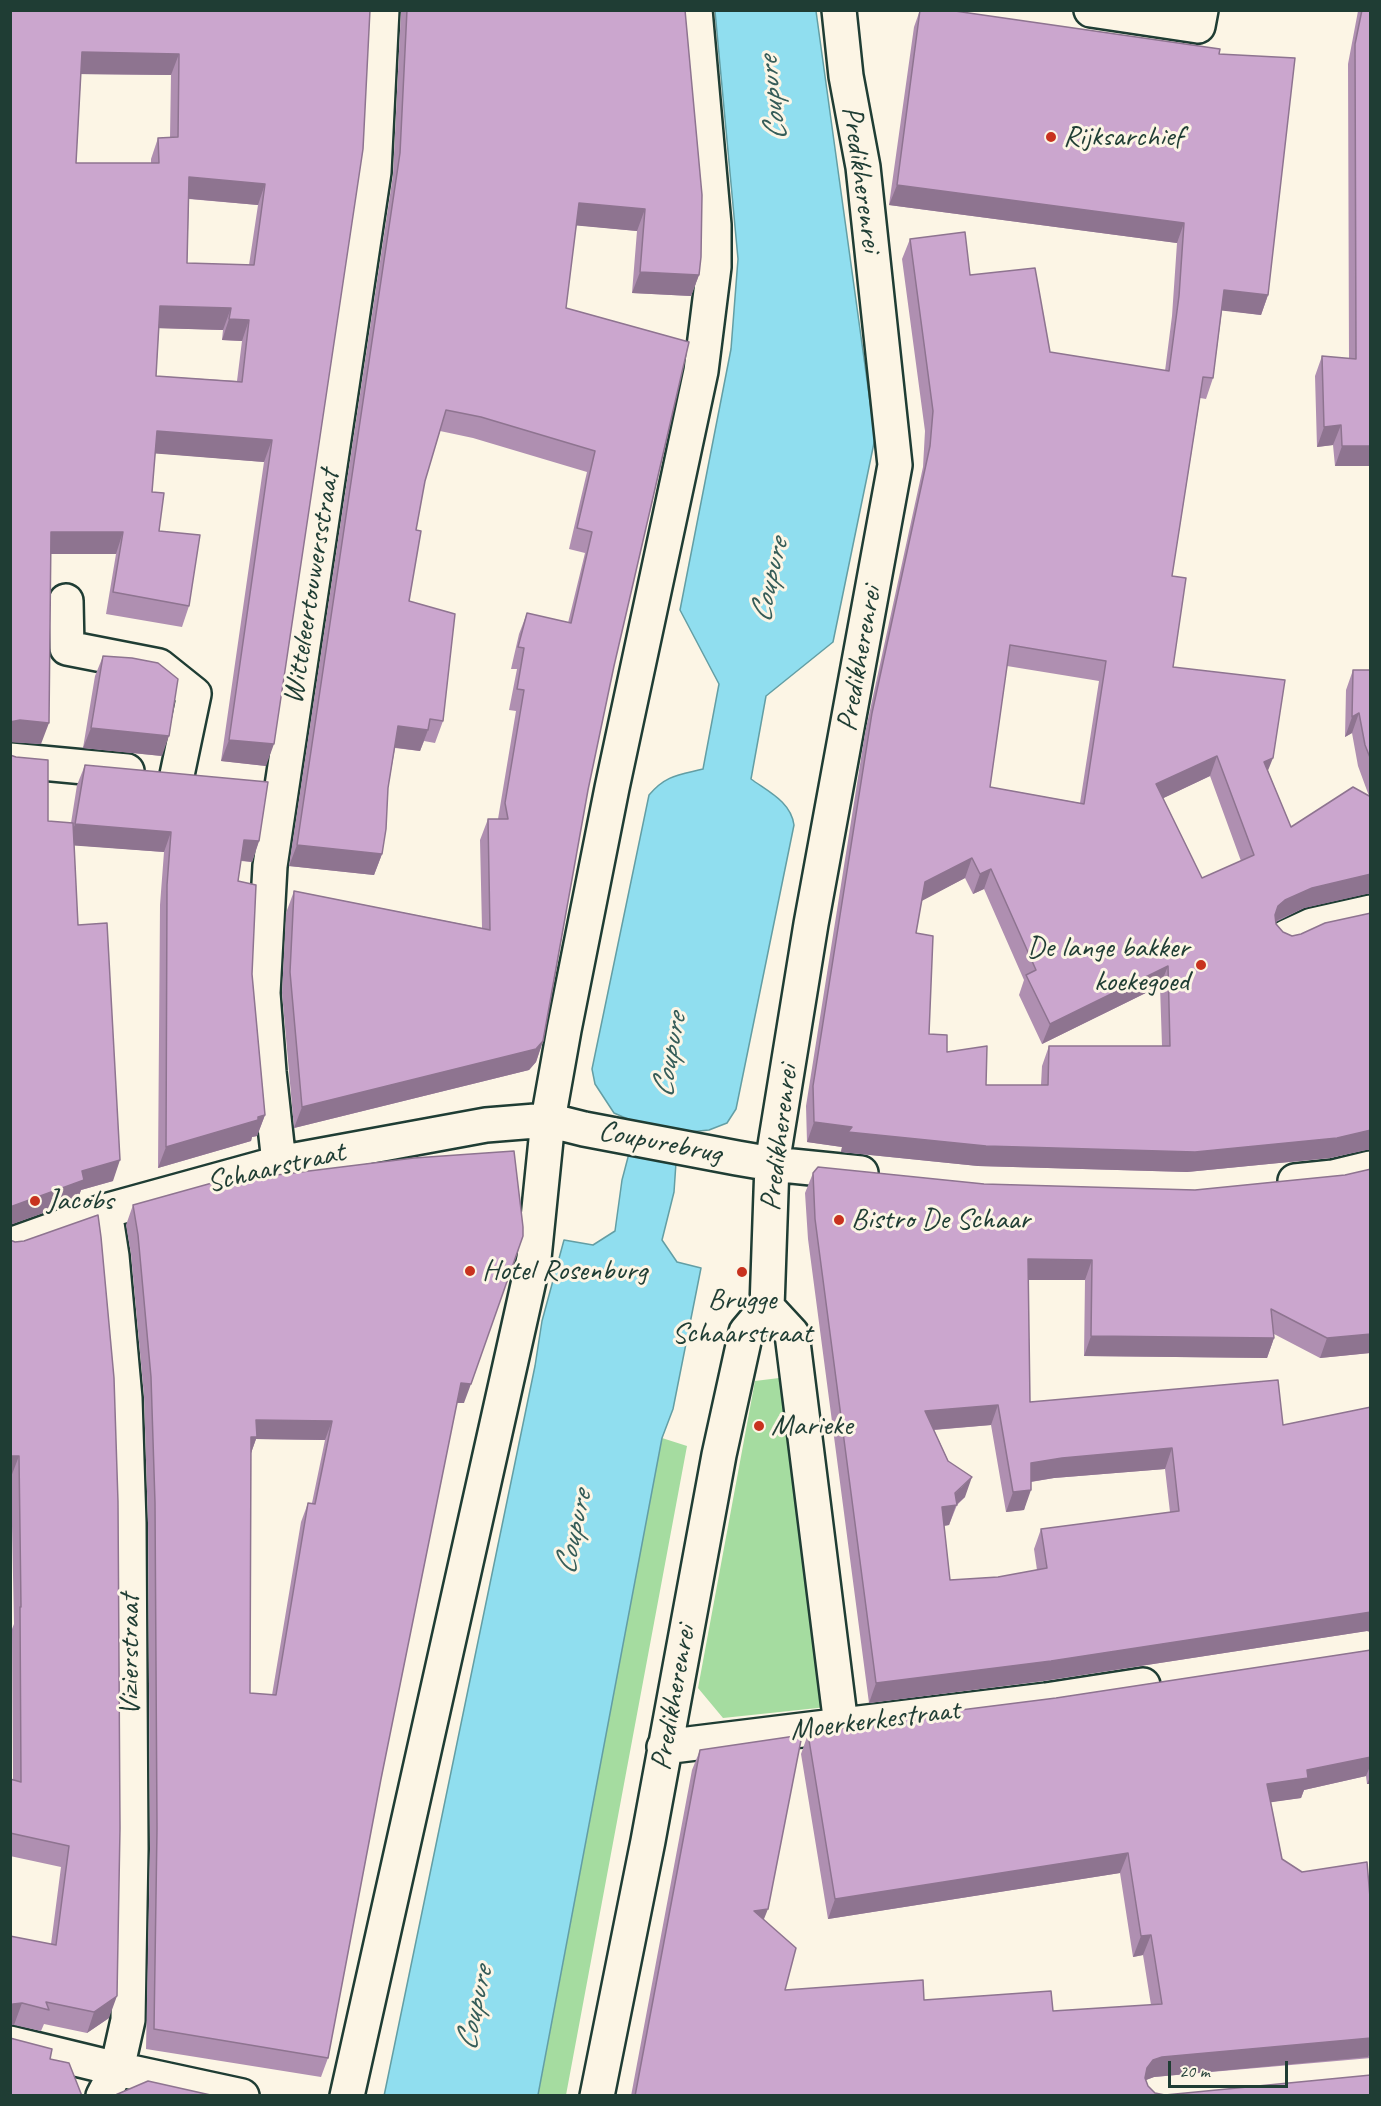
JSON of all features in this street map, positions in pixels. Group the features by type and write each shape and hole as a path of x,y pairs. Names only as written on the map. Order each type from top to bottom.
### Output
{"street":[{"name":"Witteleertouwersstraat","path":"279,1164 263,993 270,866 269,785 374,172 382,10"},
{"path":"347,2096 534,1258 548,1120 612,788 701,371 714,267 714,225 695,10"},
{"name":"Predikherenrei","path":"597,2096 718,1455 746,1332 767,1307 772,1164 811,924 895,465 863,167 846,76 839,10"},
{"path":"1091,10 1198,26 1201,10"},
{"path":"66,601 67,648 159,666 195,694 177,776"},
{"path":"10,760 212,779"},
{"path":"1286,937 1312,925 1371,912"},
{"name":"Coupurebrug","path":"548,1120 584,1129 772,1164 886,1175"},
{"name":"Schaarstraat","path":"10,1245 105,1211 279,1164 486,1125 548,1120"},
{"path":"1266,1183 1333,1177 1371,1168"},
{"name":"Vizierstraat","path":"105,1211 112,1256 125,1398 129,1523 131,1849 128,2020 110,2082"},
{"path":"767,1307 792,1334 841,1725"},
{"name":"Moerkerkestraat","path":"664,1747 1046,1700 1173,1680"},
{"path":"10,2043 110,2082 242,2096"}],"green space":[{"path":"787,1377 827,1707 723,1718 698,1688 755,1381"},
{"path":"662,1438 687,1446 566,2095 538,2096"}],"water":[{"name":"Coupure","path":"715,11 816,11 875,438 833,642 766,696 751,779 784,804 789,810 794,825 736,1109 727,1123 709,1130 678,1133 674,1192 662,1240 677,1262 701,1268 673,1409 662,1438 538,2095 384,2096 535,1366 542,1321 564,1240 593,1245 615,1231 622,1180 637,1123 614,1113 595,1084 592,1069 649,795 667,780 703,769 719,684 680,610 731,349 738,259"}],"building":[{"path":"10,10 370,10 363,149 274,744 229,740 272,440 157,431 152,492 164,493 159,531 200,535 189,606 113,592 123,532 51,532 49,723 20,720 10,722","holes":["82,52 179,54 178,137 158,138 159,163 76,163","189,177 265,184 254,265 187,263","160,306 231,308 229,319 249,320 242,382 156,376"]},
{"path":"407,10 685,10 702,195 701,257 699,275 640,272 645,209 579,203 566,308 689,342 614,666 588,790 543,1041 536,1049 302,1107 290,972 294,891 490,930 488,819 508,819 505,803 524,690 517,689 524,648 518,647 527,613 571,623 592,532 577,528 595,451 481,417 446,410 425,481 416,530 421,531 409,601 455,614 443,721 430,719 428,730 398,726 388,788 382,854 297,845 400,153"},
{"path":"920,10 948,10 1220,49 1219,54 1295,58 1268,295 1224,290 1213,378 1203,377 1172,576 1186,578 1173,667 1285,680 1273,758 1264,762 1291,827 1353,787 1371,797 1371,874 1312,888 1285,900 1278,906 1275,915 1276,924 1283,932 1292,936 1325,923 1371,913 1371,1130 1337,1138 1195,1152 986,1146 848,1132 852,1127 814,1122 813,1086 872,713 930,446 933,411 910,239 965,232 970,275 1035,268 1050,352 1169,371 1179,296 1184,223 897,185","holes":["1010,645 1106,661 1084,804 990,787","1217,756 1254,855 1202,878 1156,784","972,858 980,874 991,869 1036,970 1026,975 1050,1024 1168,966 1170,1046 1049,1046 1048,1085 986,1085 987,1046 947,1052 947,1035 929,1034 933,936 916,933 925,882"]},
{"path":"1362,10 1371,10 1371,446 1342,446 1341,425 1324,427 1322,356 1356,359 1355,44"},
{"path":"103,656 158,663 178,679 169,736 91,728"},
{"path":"1353,670 1371,670 1371,760 1365,745 1359,713 1352,717"},
{"path":"10,755 48,760 48,821 73,823 78,925 107,923 120,1160 82,1171 84,1180 10,1207"},
{"path":"85,765 268,782 259,841 244,840 238,881 256,885 252,974 265,1115 258,1117 258,1120 166,1147 167,885 171,832 75,824"},
{"path":"514,1151 523,1236 471,1384 461,1383 381,1779 328,2058 154,2029 157,1829 155,1503 151,1377 138,1235 133,1205 212,1183 414,1158","holes":["256,1420 332,1421 315,1504 308,1503 276,1695 250,1693 251,1437 257,1437"]},
{"path":"818,1167 984,1184 1195,1190 1345,1175 1371,1169 1371,1334 1327,1338 1271,1309 1274,1338 1091,1336 1092,1260 1028,1259 1030,1402 1278,1380 1283,1425 1371,1407 1371,1612 1051,1661 876,1683 815,1219 813,1173","holes":["998,1405 1013,1492 1031,1490 1031,1463 1172,1448 1179,1511 1041,1529 1047,1568 998,1577 950,1580 942,1507 957,1505 955,1493 972,1477 948,1461 925,1411"]},
{"path":"98,1215 114,1378 118,1502 120,1828 117,1996 94,2012 46,2002 49,2010 22,2003 10,2005 10,1936 56,1945 69,1846 10,1833 10,1779 21,1782 21,1607 19,1456 10,1456 10,1240 24,1241"},
{"path":"1371,1650 1371,1757 1307,1770 1308,1778 1267,1784 1282,1859 1302,1872 1367,1862 1371,1909 1371,2038 1162,2057 1153,2060 1147,2068 1145,2078 1148,2086 1155,2093 1165,2095 1371,2075 1371,2096 635,2096 700,1750 802,1735 768,1909 754,1911 796,1948 785,1990 923,1980 924,2000 1051,1991 1053,2011 1162,2004 1151,1935 1141,1936 1128,1853 835,1899 808,1734 881,1722 881,1720 1056,1698"},
{"path":"10,2038 52,2049 50,2059 69,2063 82,2096 10,2096"},
{"path":"148,2081 215,2096 113,2096"}],"place":[{"name":"Rijksarchief","path":"1051,137"},
{"name":"De lange bakker koekegoed","path":"1201,965"},
{"name":"Jacobs","path":"35,1201"},
{"name":"Bistro De Schaar","path":"839,1220"},
{"name":"Hotel Rosenburg","path":"470,1271"},
{"name":"Brugge Schaarstraat","path":"742,1272"},
{"name":"Marieke","path":"759,1426"}]}
